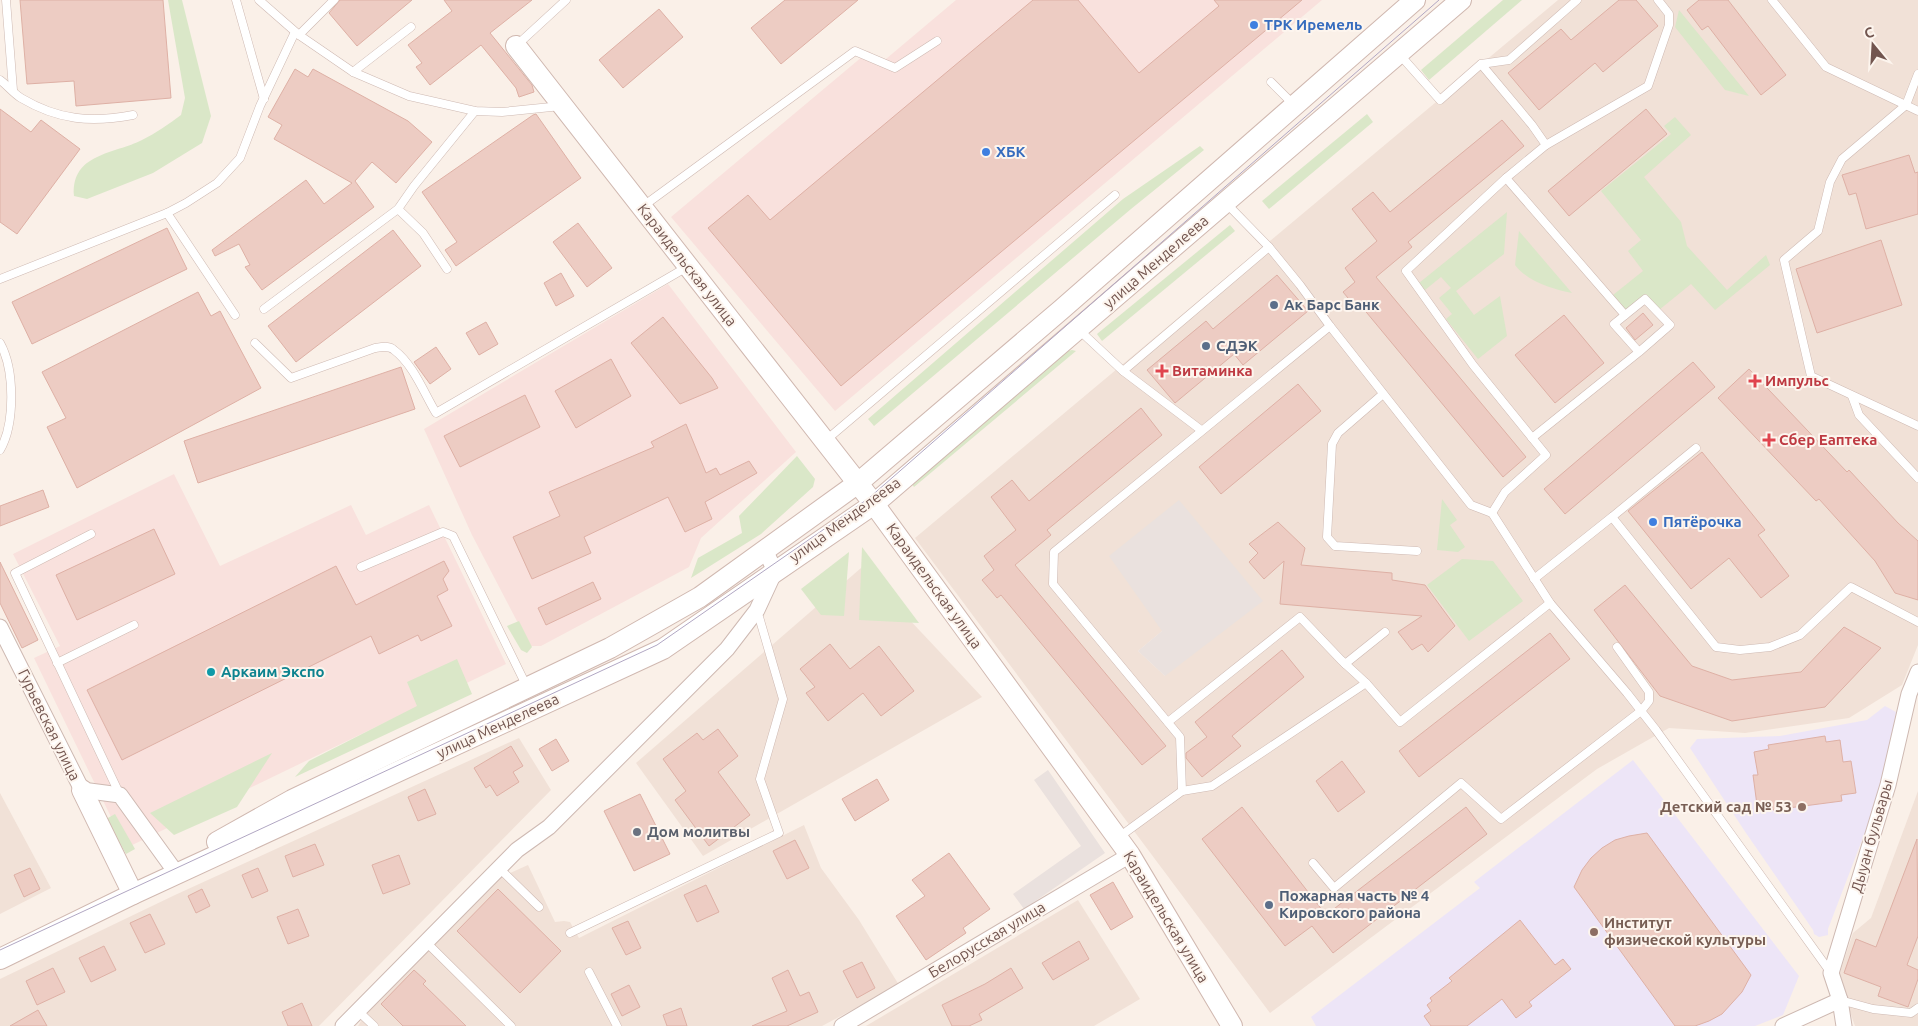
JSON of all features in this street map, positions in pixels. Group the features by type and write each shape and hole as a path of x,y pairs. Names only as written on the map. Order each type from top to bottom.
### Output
{"main road":[{"name":"улица Менделеева","path":"132,894 172,867 292,800 610,648 700,597 858,483 1054,316 1415,0"},
{"name":"улица Менделеева","path":"0,959 132,894 664,649 874,504 1461,0"},
{"name":"Караидельская улица","path":"516,46 874,504 1130,854 1232,1026"},
{"path":"82,790 132,894"}],"street":[{"path":"343,1026 499,868 523,846 549,827 726,649 756,610 775,571 765,550"},
{"name":"Гурьевская улица","path":"0,626 82,790 120,795"},
{"name":"Дыуан бульвары","path":"1831,973 1888,785 1909,694 1918,672"},
{"path":"120,795 172,867"},
{"name":"Белорусская улица","path":"842,1026 1130,854"},
{"path":"1831,973 1840,1000 1844,1026"},
{"path":"1783,1026 1840,1000"}],"lane":[{"path":"6,0 4,21 13,90"},
{"path":"236,0 264,99"},
{"path":"260,0 297,33 353,72 409,96 475,111 502,112 563,106"},
{"path":"0,278 167,213 186,204 218,183 240,158 264,99 297,33 334,0"},
{"path":"516,46 566,0"},
{"path":"1398,54 1440,100 1481,64 1510,60 1577,0"},
{"path":"1492,513 1505,492 1546,455 1473,364 1406,271 1506,178 1546,145 1648,86 1668,25 1669,14 1658,0"},
{"path":"1772,0 1826,67 1918,111"},
{"path":"353,72 411,27"},
{"path":"642,207 855,51 895,68 937,41"},
{"path":"1481,64 1532,125 1546,145"},
{"path":"1918,74 1906,105 1842,159 1830,182 1818,231 1784,260 1810,376 1918,426"},
{"path":"0,80 19,97 58,115 92,120 109,120 133,115"},
{"path":"1271,82 1294,106"},
{"path":"264,308 398,209 414,186 475,111"},
{"path":"1506,178 1625,315"},
{"path":"825,441 1115,195"},
{"path":"1225,202 1269,247 1300,285 1471,505 1492,513 1550,604 1641,711 1831,973"},
{"path":"398,209 423,233 447,269"},
{"path":"167,213 236,314"},
{"path":"1123,371 1269,247"},
{"path":"255,343 291,378 375,348 393,348 409,367 436,413 688,266"},
{"path":"1532,438 1639,352 1670,325 1645,299 1614,324 1639,352"},
{"path":"1182,791 1180,737 1053,584 1054,552 1330,326"},
{"path":"1078,329 1123,371 1201,430"},
{"path":"0,343 7,355 13,398 1,444"},
{"path":"1383,394 1338,432 1332,444 1327,538 1335,546 1417,551"},
{"path":"1852,396 1859,415 1918,478"},
{"path":"1534,579 1696,448"},
{"path":"1612,517 1716,647 1740,650 1770,647 1800,635 1852,587 1918,622"},
{"path":"361,567 443,532 453,536 528,688"},
{"path":"91,534 15,573 120,795"},
{"path":"1168,722 1300,617 1366,683 1400,722 1550,604"},
{"path":"570,933 779,833 760,779 783,699 756,610"},
{"path":"57,663 134,625"},
{"path":"1345,664 1385,632"},
{"path":"1313,863 1334,888 1461,783 1501,819 1641,711 1649,701 1648,692 1616,647"},
{"path":"1117,838 1182,791 1212,786 1366,683"},
{"path":"499,868 539,907"},
{"path":"426,942 511,1026"},
{"path":"589,972 617,1026"},
{"path":"1840,1000 1873,1009 1912,1013 1918,1008"},
{"path":"358,1010 374,1026"}],"shaded area":[{"name":"ХБК","path":"956,0 1322,0 835,411 671,217 869,51 880,64"},
{"path":"1558,0 1918,0 1918,645 1902,685 1849,718 1745,733 1669,728 1597,769 1270,1013 915,538","holes":["1162,631 1165,676 1138,651"]},
{"path":"668,284 796,452 701,538 689,567 541,646 530,646 472,535 424,429"},
{"path":"174,474 220,566 351,505 366,535 429,505 506,664 126,848 34,658 60,646 13,554"},
{"path":"1179,500 1263,601 1165,676 1138,651 1162,631 1109,556"},
{"path":"861,568 982,697 703,856 636,763"},
{"name":"Детский сад № 53","path":"1885,706 1896,712 1885,780 1828,929 1828,935 1819,937 1814,934 1690,748 1697,739 1780,736 1867,720"},
{"path":"519,738 551,790 319,1026 0,1026 0,979 175,895"},
{"name":"Институт физической культуры","path":"1633,760 1799,976 1783,1015 1755,1026 1316,1026 1311,1017 1480,888 1474,882"},
{"path":"1048,770 1105,853 1024,909 1013,894 1081,846 1034,780"},
{"path":"1918,791 1918,1026 1855,1026 1838,978 1853,933 1871,918"},
{"path":"0,793 51,888 0,914"},
{"path":"804,825 821,868 859,920 899,985 822,1026 358,1026 374,1000 492,881 528,865 555,922 570,922 579,938"},
{"path":"1078,900 1140,999 1094,1026 866,1026"}],"green space":[{"path":"168,0 182,0 211,116 202,143 153,173 87,199 74,196 75,182 80,171 87,163 97,157 142,140 181,115 185,98"},
{"path":"1503,0 1522,0 1429,80 1421,70"},
{"path":"1679,10 1749,96 1725,90 1675,27"},
{"path":"1367,114 1373,122 1269,209 1262,201"},
{"path":"1675,117 1691,135 1644,177 1681,222 1687,246 1727,290 1766,255 1770,265 1715,310 1691,284 1659,310 1646,294 1626,310 1613,295 1643,271 1628,251 1641,240 1601,191 1671,134 1664,126"},
{"path":"1200,146 1204,150 1131,209 874,426 868,419 1123,199"},
{"path":"1507,212 1504,254 1456,291 1474,315 1500,296 1507,336 1478,359 1446,319 1452,314 1439,298 1451,288 1441,277 1425,290 1419,283"},
{"path":"1230,225 1235,231 1102,341 1097,334"},
{"path":"1519,231 1572,293 1549,287 1533,280 1520,271 1515,265"},
{"path":"1068,351 1076,351 914,487 911,483"},
{"path":"797,456 815,479 813,487 761,534 691,578 698,558 742,533 739,516"},
{"path":"1442,499 1457,520 1450,525 1465,547 1458,552 1437,550"},
{"path":"862,547 919,623 859,620"},
{"path":"849,552 844,616 821,615 801,589"},
{"path":"1462,559 1493,561 1523,601 1469,641 1427,585"},
{"path":"519,621 532,647 527,653 521,650 507,626"},
{"path":"457,659 472,694 295,777 309,761 417,706 407,682"},
{"path":"272,753 237,807 174,835 150,813"},
{"path":"115,814 135,849 126,854 106,819"}],"building":[{"path":"20,0 163,0 171,98 76,106 74,81 27,84"},
{"path":"340,0 412,0 357,46 329,13"},
{"path":"444,0 532,0 490,33 532,85 534,92 519,97 516,88 481,45 430,85 416,67 422,63 408,45 452,11"},
{"path":"785,0 858,0 781,64 751,28"},
{"name":"ХБК","path":"1033,0 1078,0 1139,73 1219,6 1214,0 1302,0 841,386 708,228 748,195 770,220"},
{"path":"1619,0 1636,0 1658,26 1603,72 1595,63 1539,110 1508,73 1561,29 1571,40"},
{"path":"1699,0 1728,0 1786,75 1761,95 1708,26 1702,30 1687,10"},
{"path":"659,9 683,37 623,88 599,60"},
{"path":"295,69 308,77 313,69 408,121 432,142 396,183 372,162 355,181 374,207 262,290 245,267 250,265 239,244 215,256 212,250 306,180 324,204 352,183 274,139 282,125 268,117"},
{"path":"0,109 31,132 41,120 80,149 17,234 0,222"},
{"path":"1646,109 1667,134 1569,216 1548,191"},
{"path":"536,114 581,178 456,266 445,250 457,242 422,192"},
{"path":"1502,120 1524,146 1408,242 1412,247 1376,277 1526,457 1503,477 1362,307 1358,310 1343,292 1355,282 1345,268 1377,241 1352,209 1373,192 1390,212"},
{"path":"1909,155 1915,173 1918,172 1918,214 1866,229 1856,193 1849,195 1842,175"},
{"path":"578,223 612,268 587,287 553,242"},
{"path":"167,228 187,269 32,344 12,302"},
{"path":"393,230 421,266 296,362 268,326"},
{"path":"1881,240 1902,305 1817,333 1796,269"},
{"path":"561,273 574,296 556,306 544,283"},
{"path":"1277,275 1308,311 1243,365 1234,354 1175,403 1147,370 1206,321 1213,329"},
{"path":"198,292 211,316 220,311 261,388 77,488 47,427 66,418 42,372"},
{"path":"1643,313 1653,325 1635,340 1626,328"},
{"path":"1564,315 1604,363 1555,403 1515,355"},
{"path":"663,317 718,388 680,404 631,343"},
{"path":"486,322 498,344 479,355 466,333"},
{"path":"436,347 451,369 430,384 414,362"},
{"path":"611,359 631,396 576,428 555,391"},
{"path":"1693,362 1715,387 1565,514 1544,489"},
{"path":"401,367 415,409 198,483 184,441"},
{"path":"1749,369 1847,472 1849,470 1898,523 1918,541 1918,600 1895,593 1875,561 1819,499 1816,501 1718,398"},
{"path":"1298,384 1321,411 1221,494 1199,467"},
{"path":"525,395 540,427 460,467 444,436"},
{"path":"1141,408 1162,435 1047,530 1051,535 1015,565 1166,746 1142,765 1001,595 997,598 982,580 994,570 984,556 1016,530 991,497 1012,480 1029,501"},
{"path":"686,424 706,473 716,468 720,475 749,461 757,473 705,502 712,519 685,532 668,497 584,537 591,553 532,579 513,537 560,516 549,492 654,447 651,442"},
{"path":"1702,452 1765,530 1758,535 1789,576 1761,598 1729,558 1691,589 1628,511"},
{"path":"43,490 49,507 0,526 0,506"},
{"path":"1278,522 1305,548 1301,565 1392,573 1392,580 1425,585 1455,626 1428,652 1422,644 1412,650 1398,632 1422,616 1280,604 1284,561 1264,579 1249,562 1258,553 1249,544"},
{"path":"154,529 175,574 77,620 56,575"},
{"name":"Аркаим Экспо","path":"444,561 449,571 443,579 448,590 437,596 452,626 421,641 418,635 379,654 371,636 122,760 87,690 336,566 356,605"},
{"path":"0,562 38,640 22,648 0,603"},
{"path":"593,582 601,599 546,625 538,608"},
{"path":"1625,585 1692,666 1732,680 1801,672 1844,627 1881,648 1825,707 1732,721 1660,696 1594,610"},
{"path":"1550,633 1570,659 1419,777 1399,751"},
{"path":"830,644 850,669 879,646 914,691 881,716 863,693 828,721 806,693 815,687 800,669"},
{"path":"1282,650 1304,677 1232,736 1241,746 1202,777 1186,758 1186,753 1207,737 1195,722"},
{"path":"718,729 738,756 718,772 750,815 709,846 675,800 686,791 663,759 697,733 703,740"},
{"path":"1825,736 1826,742 1840,740 1843,762 1851,761 1856,793 1841,795 1842,801 1773,810 1772,803 1757,805 1753,775 1758,775 1754,752 1769,749 1768,745"},
{"path":"556,739 569,761 552,771 539,749"},
{"path":"511,746 523,766 513,772 519,782 497,796 490,785 486,788 474,768"},
{"path":"1342,761 1365,792 1338,812 1316,781"},
{"path":"877,779 889,800 855,821 842,799"},
{"path":"425,789 436,814 418,821 408,797"},
{"name":"Дом молитвы","path":"640,794 670,854 634,871 604,811"},
{"path":"1242,807 1326,915 1466,807 1487,834 1333,953 1312,926 1285,946 1202,839"},
{"path":"1647,833 1751,975 1742,992 1722,1014 1695,1026 1675,1026 1574,887 1582,870 1602,848 1615,840"},
{"path":"1917,839 1918,936 1907,965 1918,970 1918,979 1908,1007 1878,996 1881,987 1844,973 1856,939 1876,947"},
{"path":"795,840 809,868 787,879 773,851"},
{"path":"315,844 324,865 293,877 285,856"},
{"path":"949,853 990,909 963,928 966,933 926,960 896,916 925,896 912,880"},
{"path":"399,855 410,884 383,894 372,865"},
{"path":"30,868 40,889 24,897 14,875"},
{"path":"258,868 268,891 252,898 242,875"},
{"path":"1113,882 1133,917 1111,930 1090,895"},
{"path":"706,885 719,912 697,922 684,895"},
{"path":"202,889 210,906 196,913 188,896"},
{"path":"498,889 561,951 520,993 457,931"},
{"path":"298,909 309,936 288,944 277,917"},
{"path":"150,914 165,944 145,953 130,923"},
{"path":"1520,920 1555,965 1563,959 1571,969 1529,1002 1532,1006 1516,1018 1502,999 1467,1026 1431,1026 1424,1016 1431,1011 1427,1005 1432,1001 1430,998 1452,981 1449,978"},
{"path":"628,921 641,948 626,955 612,928"},
{"path":"1079,941 1089,959 1053,980 1042,963"},
{"path":"104,946 116,970 91,982 79,958"},
{"path":"862,962 875,988 857,998 843,971"},
{"path":"53,968 65,992 37,1005 26,981"},
{"path":"1011,968 1023,988 979,1014 982,1020 969,1026 952,1026 942,1005 985,984"},
{"path":"414,970 426,981 423,984 466,1026 403,1026 381,1004"},
{"path":"788,970 800,996 809,992 818,1012 787,1026 752,1026 787,1011 772,978"},
{"path":"629,985 640,1007 622,1016 611,994"},
{"path":"302,1003 312,1026 288,1026 282,1012"},
{"path":"681,1008 687,1026 667,1026 663,1015"},
{"path":"38,1010 47,1026 10,1026"}],"tram line":[{"path":"0,950 657,645 869,498 1439,0"}],"place":[{"name":"ТРК Иремель","path":"1254,25"},
{"name":"ХБК","path":"986,152"},
{"name":"Ак Барс Банк","path":"1274,305"},
{"name":"СДЭК","path":"1206,346"},
{"name":"Витаминка","path":"1162,371"},
{"name":"Импульс","path":"1755,381"},
{"name":"Сбер Еаптека","path":"1769,440"},
{"name":"Пятёрочка","path":"1653,522"},
{"name":"Аркаим Экспо","path":"211,672"},
{"name":"Детский сад № 53","path":"1802,807"},
{"name":"Дом молитвы","path":"637,832"},
{"name":"Пожарная часть № 4 Кировского района","path":"1269,905"},
{"name":"Институт физической культуры","path":"1594,932"}]}
